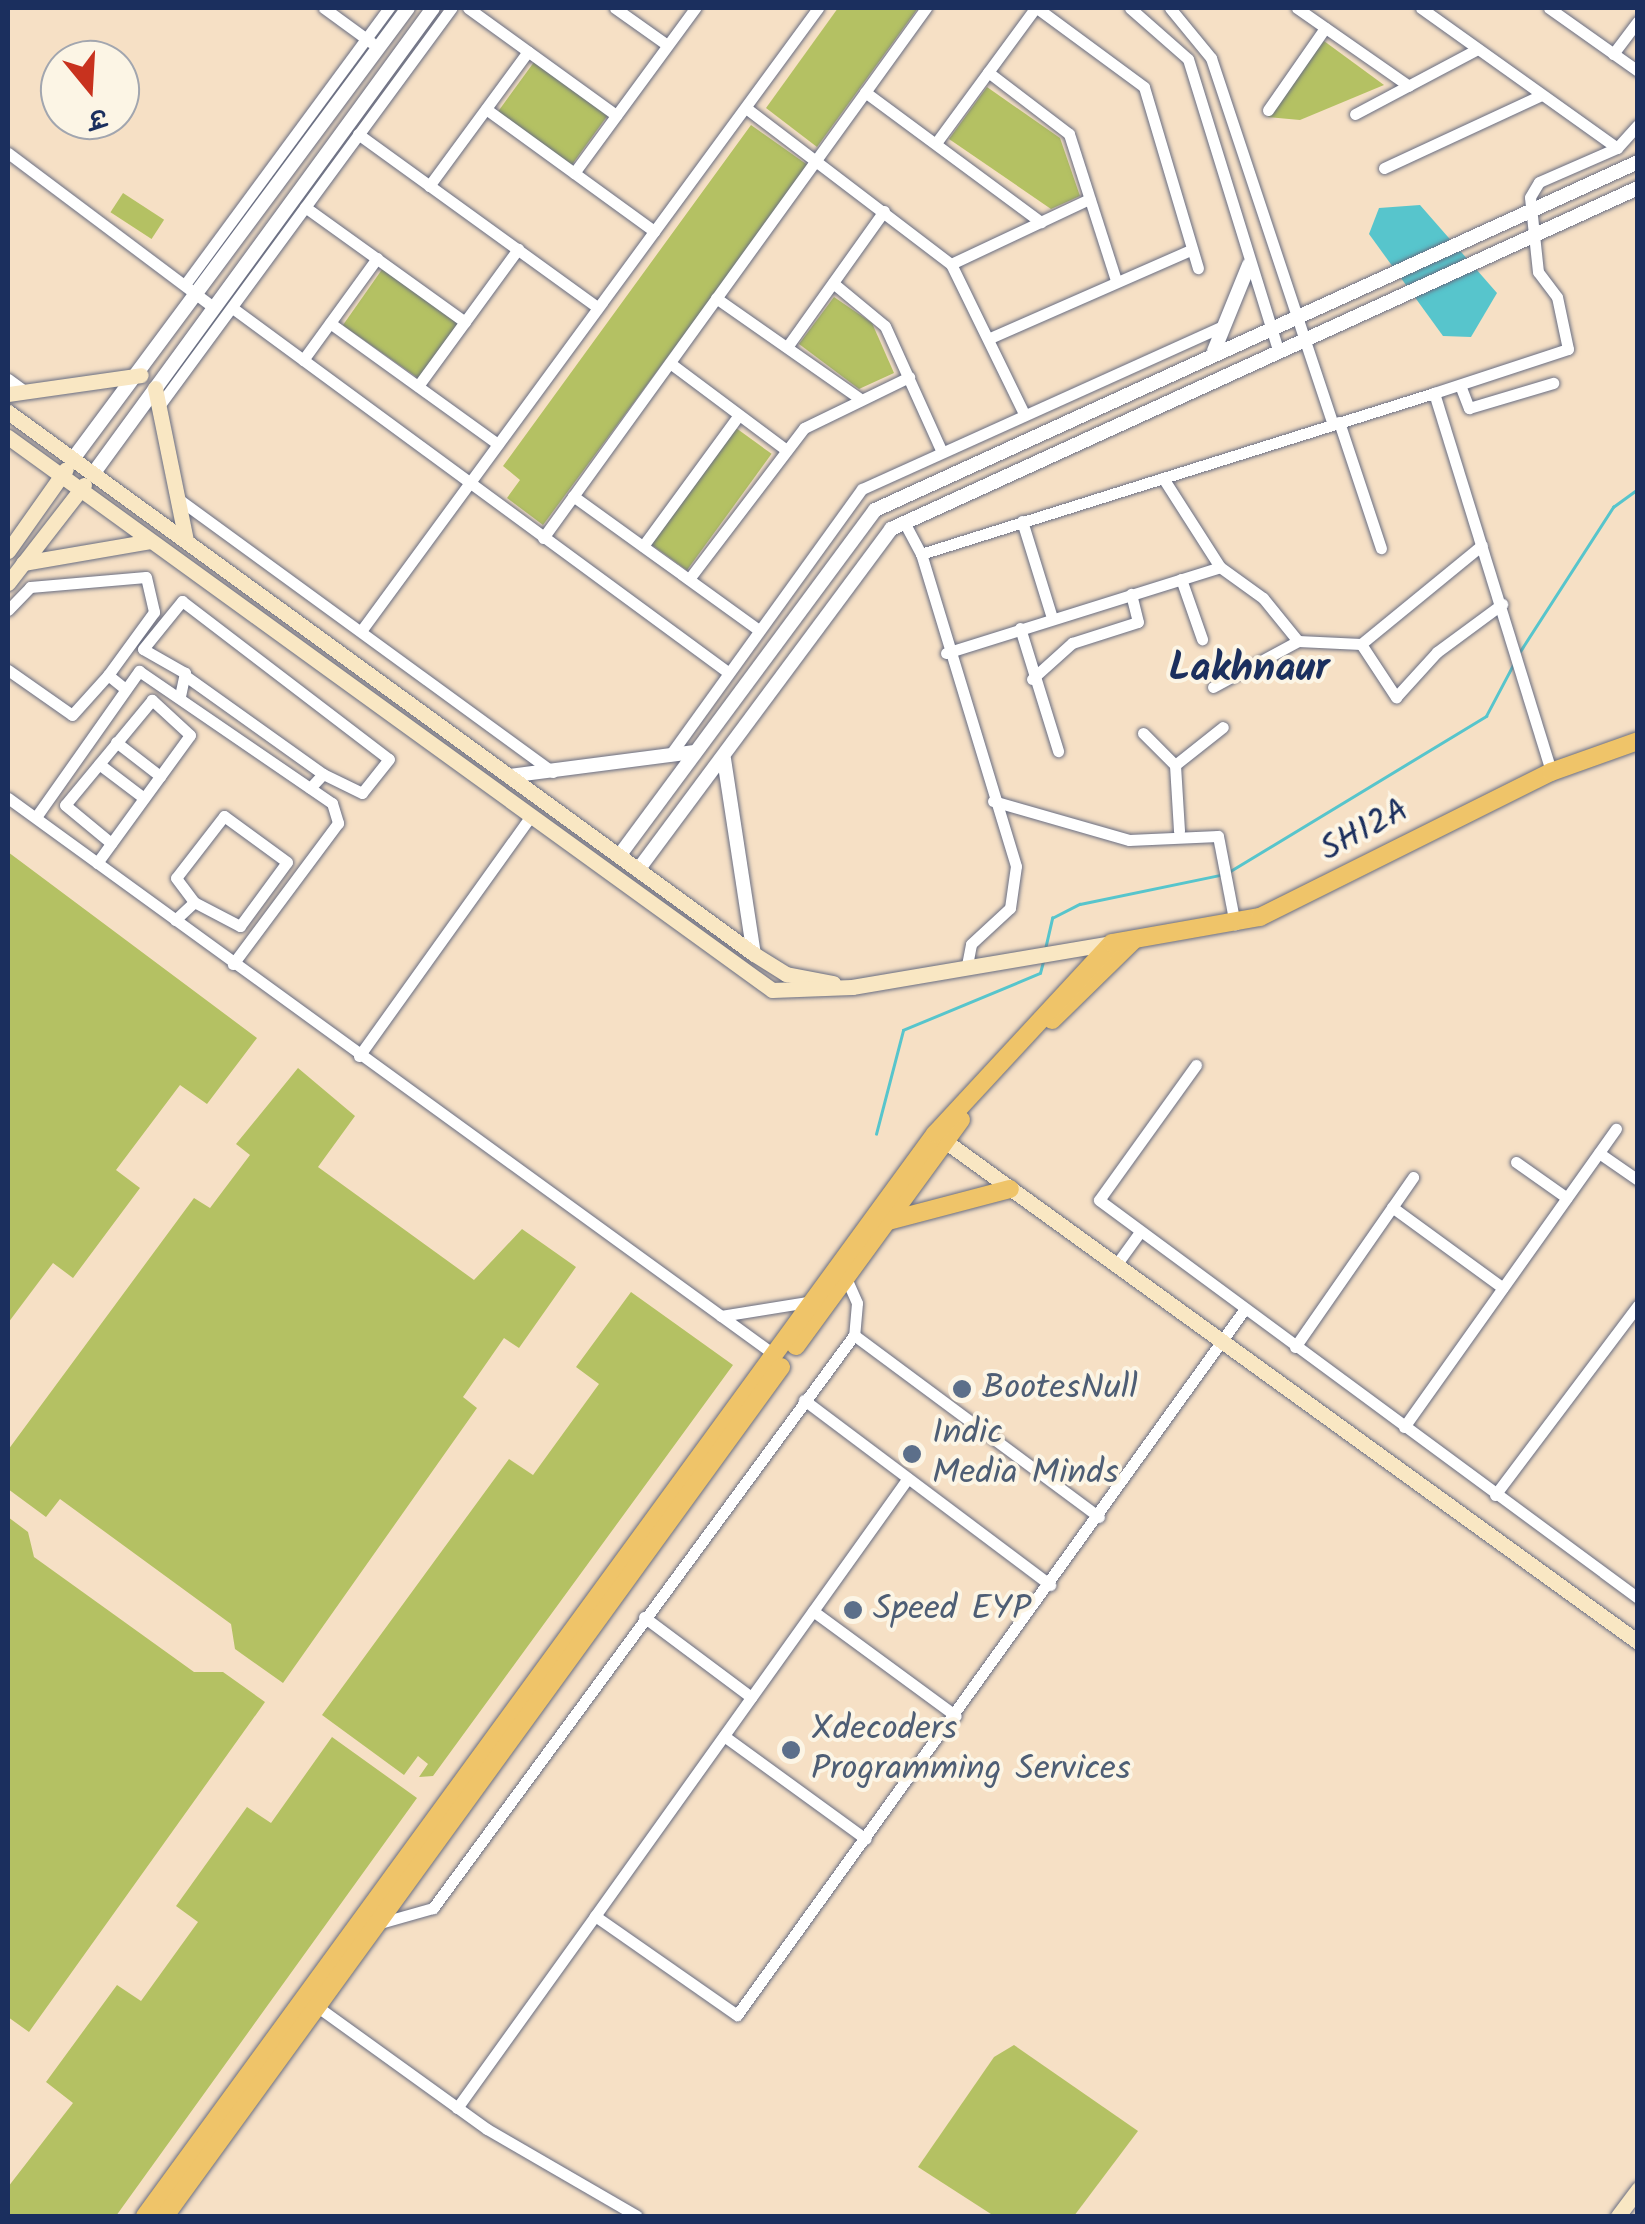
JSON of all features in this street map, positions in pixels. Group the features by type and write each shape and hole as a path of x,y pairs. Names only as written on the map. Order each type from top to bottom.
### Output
{"main road":[{"path":"15,392 141,375"},
{"path":"154,388 186,542"},
{"path":"8,412 754,954 786,974 852,987"},
{"path":"8,438 772,990 852,987 1112,943"},
{"path":"8,543 73,459"},
{"path":"8,583 93,474"},
{"path":"23,562 150,541"},
{"name":"SH12A","path":"1112,943 1236,924 1289,906 1551,772 1638,742"},
{"path":"164,2216 312,2003 780,1358 888,1220 940,1138 1024,1046 1134,940"},
{"path":"146,2216 312,2003 380,1924 780,1358 814,1300 940,1138 1112,943"},
{"path":"940,1138 1638,1642"},
{"path":"888,1220 1010,1189"},
{"path":"1618,2216 1638,2189"}],"street":[{"path":"324,8 396,61"},
{"path":"73,459 141,375 191,289 389,8"},
{"path":"191,289 408,8"},
{"path":"93,474 433,8"},
{"path":"159,406 234,309 450,8"},
{"path":"468,8 616,114"},
{"path":"615,8 667,45"},
{"path":"574,172 695,8"},
{"path":"361,631 818,8"},
{"path":"542,538 926,8"},
{"path":"936,143 1036,8 1137,76 1198,268"},
{"path":"1170,8 1212,58 1295,314 1381,548"},
{"path":"1297,8 1409,86"},
{"path":"1421,8 1617,148"},
{"path":"1549,8 1638,71"},
{"path":"1139,10 1188,59 1278,350"},
{"path":"1614,54 1638,21"},
{"path":"1268,110 1325,28"},
{"path":"1355,114 1478,49"},
{"path":"430,186 528,50"},
{"path":"988,72 1069,134 1116,280"},
{"path":"865,92 1041,222"},
{"path":"1384,168 1541,95"},
{"path":"746,108 951,264 1024,414"},
{"path":"486,109 654,231"},
{"path":"921,554 1568,349 1557,297 1538,272 1537,230 1530,210 1536,184 1617,148 1638,125"},
{"path":"358,134 598,308"},
{"path":"8,153 213,307"},
{"path":"619,856 875,510 1295,314 1638,162"},
{"path":"638,870 724,760 872,553 904,522 1537,230 1638,188"},
{"path":"951,264 1089,199"},
{"path":"304,207 465,322"},
{"path":"787,347 884,211"},
{"path":"418,386 518,250"},
{"path":"990,338 1190,250"},
{"path":"302,360 376,258"},
{"path":"1214,351 1249,265"},
{"path":"833,283 880,318 942,452"},
{"path":"716,298 859,398"},
{"path":"234,309 728,673"},
{"path":"330,322 498,444"},
{"path":"670,755 855,495 1024,414 1223,326"},
{"path":"670,363 785,449"},
{"path":"1111,376 1116,396"},
{"path":"689,579 785,449 810,422 909,377"},
{"path":"8,380 15,392"},
{"path":"1460,385 1468,408 1553,384"},
{"path":"1434,393 1551,772"},
{"path":"643,546 739,415"},
{"path":"1164,478 1220,568 1263,598 1298,642"},
{"path":"573,496 759,630"},
{"path":"177,498 552,772"},
{"path":"1022,521 1052,618"},
{"path":"904,522 921,554 946,652 1016,866 1015,893 971,944 967,965"},
{"path":"1213,687 1298,642 1361,644 1482,545"},
{"path":"946,652 1220,568"},
{"path":"8,610 30,586 146,577 154,612 72,716 8,670"},
{"path":"1181,580 1202,638"},
{"path":"1032,679 1072,643 1138,622 1131,594"},
{"path":"182,601 389,759 362,793 323,774 143,649 182,601"},
{"path":"1361,644 1396,697 1502,604"},
{"path":"1020,628 1032,679 1058,751"},
{"path":"36,817 123,687 140,671 338,808 338,823 233,964"},
{"path":"108,675 123,687"},
{"path":"180,696 186,677"},
{"path":"98,863 190,735 152,700 65,810 112,843"},
{"path":"1176,765 1223,727"},
{"path":"1143,733 1176,765 1179,831"},
{"path":"116,742 160,776"},
{"path":"509,776 696,752"},
{"path":"724,760 754,954"},
{"path":"99,764 144,798"},
{"path":"310,788 323,774"},
{"path":"8,798 780,1358"},
{"path":"993,801 1129,840 1179,831 1218,836 1236,924"},
{"path":"224,816 287,862 240,926 194,902 176,878 224,816"},
{"path":"359,1056 530,818"},
{"path":"175,920 194,902"},
{"path":"1196,1065 1097,1193 1140,1232 1244,1310 1638,1598"},
{"path":"1404,1427 1616,1129"},
{"path":"1600,1153 1638,1180"},
{"path":"1516,1162 1567,1198"},
{"path":"1295,1347 1413,1177"},
{"path":"1392,1207 1503,1288"},
{"path":"1116,1265 1140,1232"},
{"path":"380,1924 433,1908 854,1335 857,1303 846,1278"},
{"path":"721,1316 814,1300"},
{"path":"1495,1495 1638,1305"},
{"path":"595,1916 733,2017 956,1716 1244,1310"},
{"path":"854,1335 1099,1516"},
{"path":"804,1400 1050,1585"},
{"path":"457,2108 908,1478"},
{"path":"813,1611 956,1716"},
{"path":"644,1617 751,1697"},
{"path":"724,1736 866,1839"},
{"path":"312,2003 457,2108 637,2216"}],"green space":[{"path":"838,8 918,8 817,147 766,108"},
{"path":"1324,41 1384,85 1300,120 1268,117"},
{"path":"534,62 608,115 571,166 498,112"},
{"path":"987,87 1060,138 1080,196 1051,209 949,139"},
{"path":"751,125 809,166 543,525 507,498 520,480 503,466"},
{"path":"123,193 164,220 152,239 110,212"},
{"path":"383,268 459,321 419,379 343,325"},
{"path":"834,297 872,323 894,373 859,389 799,344"},
{"path":"736,428 772,454 687,570 651,544"},
{"path":"8,852 257,1038 207,1104 180,1085 116,1170 140,1188 73,1278 53,1263 8,1323"},
{"path":"298,1068 355,1116 318,1167 474,1280 522,1229 576,1267 519,1348 504,1338 463,1397 477,1408 283,1683 235,1649 231,1624 60,1499 46,1517 8,1489 8,1450 194,1198 210,1208 250,1155 236,1144"},
{"path":"631,1292 733,1365 433,1776 419,1777 428,1764 418,1756 404,1775 322,1715 509,1459 533,1475 599,1384 576,1367"},
{"path":"8,1517 28,1532 34,1557 194,1672 223,1672 265,1702 29,2032 8,2017"},
{"path":"332,1737 417,1798 116,2216 8,2216 8,2187 73,2103 46,2082 117,1985 141,2001 198,1922 176,1906 247,1807 271,1823"},
{"path":"1014,2045 1138,2131 1074,2216 994,2216 918,2167 994,2057"}],"water":[{"path":"1420,205 1497,293 1471,337 1443,336 1369,234 1379,208"}],"waterway":[{"path":"1519,653 1613,507 1638,489"},
{"path":"1227,873 1486,716 1513,665"},
{"path":"1045,949 1052,918 1080,904 1220,875"},
{"path":"876,1134 903,1030 1040,973 1043,962"}],"place":[{"name":"BootesNull","path":"962,1389"},
{"name":"Indic Media Minds","path":"912,1454"},
{"name":"Speed EYP","path":"853,1610"},
{"name":"Xdecoders Programming Services","path":"791,1750"}],"district":[{"name":"Lakhnaur","path":"1249,669"}]}
